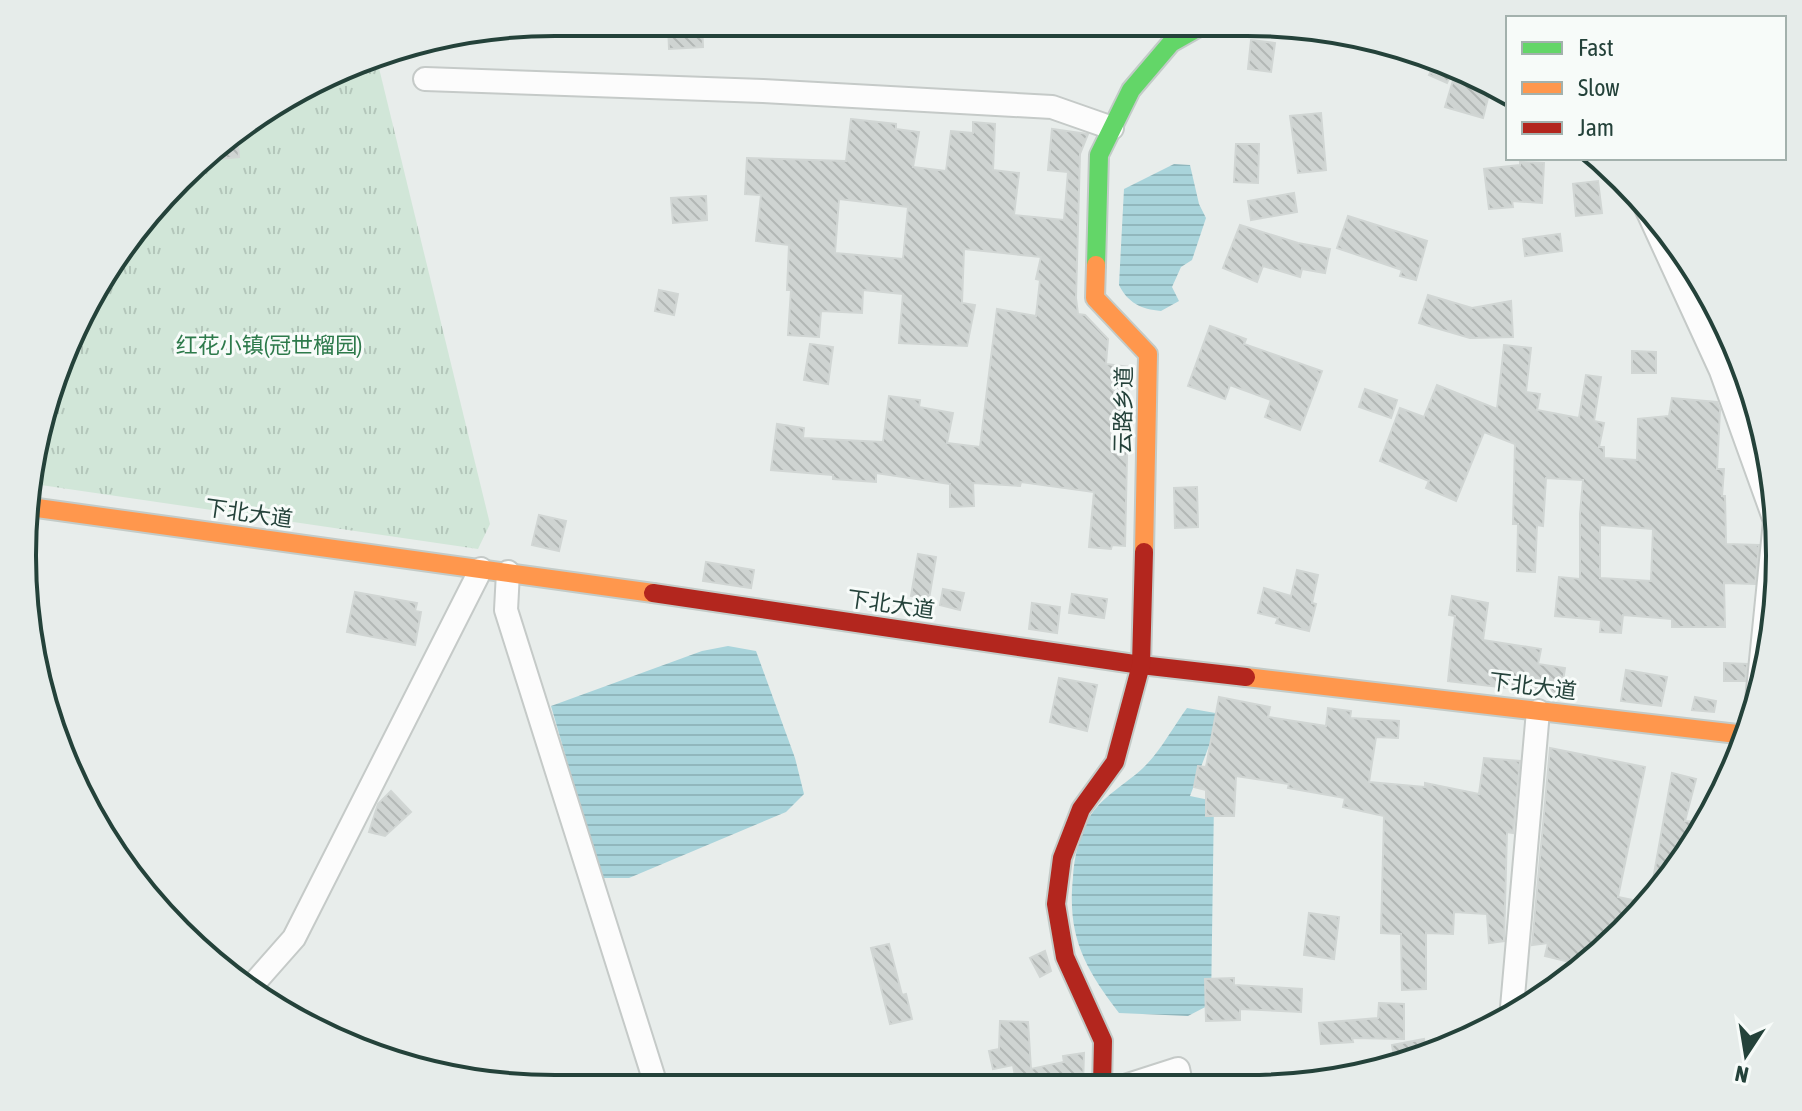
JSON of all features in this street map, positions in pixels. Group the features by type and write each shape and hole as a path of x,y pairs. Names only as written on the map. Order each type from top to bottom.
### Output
{"street":[{"name":"云路乡道","path":"1102,1075 1103,1041 1065,957 1056,904 1062,858 1081,809 1115,762 1141,665 1148,354 1095,298 1099,155 1131,90 1171,43 1183,36"},
{"path":"425,79 763,91 1052,107 1112,128"},
{"path":"1663,245 1721,371 1746,415"},
{"name":"下北大道","path":"38,508 508,572 1141,665 1734,734"},
{"path":"257,980 294,938 481,569"},
{"path":"508,572 506,610 653,1075"},
{"path":"1513,1001 1538,711"},
{"path":"1159,1075 1178,1069 1179,1075"}],"green space":[{"name":"红花小镇(冠世榴园)","path":"379,68 490,524 478,549 41,485 54,421 76,357 106,296 143,239 188,188 239,143 296,106"}],"water":[{"path":"1174,164 1190,165 1199,204 1206,218 1192,260 1181,267 1172,287 1179,301 1161,311 1136,304 1119,285 1124,189"},
{"path":"728,646 756,651 795,758 804,794 786,812 629,878 601,878 551,706 702,651"},
{"path":"1187,708 1221,714 1190,796 1214,801 1211,1004 1188,1016 1119,1013 1087,965 1076,934 1072,898 1076,854 1082,832 1094,810 1149,762"}],"building":[{"path":"668,36 703,36 703,47 669,49"},
{"path":"1251,40 1275,43 1271,72 1248,69"},
{"path":"1431,71 1449,78 1447,83 1429,75"},
{"path":"1453,80 1488,97 1483,118 1445,107"},
{"path":"1321,113 1326,170 1298,173 1290,116"},
{"path":"851,119 896,124 896,129 919,132 913,167 946,171 951,131 973,133 973,122 995,124 993,170 1019,173 1014,215 1064,220 1068,172 1048,170 1052,129 1088,134 1080,154 1076,298 1078,314 1085,315 1108,339 1106,364 1129,367 1125,546 1112,545 1111,549 1089,547 1094,492 1021,482 1020,486 973,483 974,506 950,507 950,484 876,473 876,482 771,470 777,424 804,428 803,438 883,442 889,396 920,400 919,407 953,413 947,443 980,447 997,309 1036,316 1040,280 1036,279 1041,257 964,249 962,303 975,305 967,346 899,343 903,294 863,290 862,313 821,311 819,337 788,335 791,290 787,290 789,245 756,241 761,195 745,194 747,158 846,161","holes":["839,199 908,207 903,259 835,253"]},
{"path":"238,144 239,157 220,159"},
{"path":"1236,144 1259,144 1258,183 1234,182"},
{"path":"1520,162 1544,163 1542,203 1512,201 1513,207 1489,209 1484,169 1520,165"},
{"path":"1598,181 1602,213 1576,216 1573,184"},
{"path":"1294,193 1297,212 1251,220 1248,201"},
{"path":"706,196 707,220 673,223 671,198"},
{"path":"1348,216 1427,241 1416,280 1400,276 1402,270 1337,248"},
{"path":"1240,225 1298,243 1330,249 1325,273 1302,269 1300,277 1263,266 1257,282 1223,268"},
{"path":"1560,234 1562,251 1525,256 1523,239"},
{"path":"659,290 678,294 674,315 655,311"},
{"path":"1428,295 1472,308 1511,301 1513,337 1470,338 1419,323"},
{"path":"1210,326 1246,339 1244,344 1322,371 1300,430 1265,417 1271,400 1230,385 1225,399 1188,386"},
{"path":"810,344 833,347 828,384 804,380"},
{"path":"1504,345 1531,348 1526,392 1540,394 1537,410 1579,418 1586,375 1601,377 1594,421 1604,423 1599,447 1604,447 1604,458 1637,460 1638,419 1669,416 1672,398 1717,402 1720,410 1717,469 1724,469 1722,496 1725,496 1726,544 1759,545 1755,584 1724,583 1725,627 1672,627 1672,619 1623,615 1621,633 1600,632 1601,620 1555,616 1559,577 1580,579 1583,480 1546,478 1543,526 1537,525 1535,572 1517,571 1518,524 1513,524 1515,444 1484,432 1456,501 1426,488 1429,481 1380,461 1400,408 1424,417 1437,385 1497,409","holes":["1600,525 1653,529 1651,581 1600,578"]},
{"path":"1632,351 1656,352 1656,373 1632,373"},
{"path":"1365,389 1397,400 1391,418 1359,407"},
{"path":"1197,487 1198,527 1175,528 1174,488"},
{"path":"539,515 566,521 559,551 532,545"},
{"path":"918,554 936,557 929,599 911,596"},
{"path":"706,562 754,570 751,588 703,581"},
{"path":"1297,570 1318,575 1312,603 1316,604 1309,631 1276,623 1278,618 1258,613 1264,588 1291,596"},
{"path":"943,589 964,593 960,610 940,605"},
{"path":"355,592 417,603 415,611 421,612 415,645 347,632"},
{"path":"1072,594 1107,599 1104,618 1069,613"},
{"path":"1452,596 1488,603 1483,640 1541,649 1538,664 1565,668 1561,694 1448,681 1455,616 1449,615"},
{"path":"1032,603 1060,607 1057,633 1029,629"},
{"path":"1724,663 1747,664 1745,681 1724,681"},
{"path":"1626,670 1667,677 1661,706 1621,701"},
{"path":"1059,678 1097,685 1087,731 1050,722"},
{"path":"1219,697 1270,707 1268,717 1326,726 1328,708 1351,711 1350,718 1399,721 1398,738 1376,737 1369,782 1425,787 1425,783 1479,794 1484,758 1520,761 1513,833 1507,832 1504,941 1489,943 1487,914 1454,912 1453,934 1426,933 1426,989 1402,990 1401,934 1381,933 1384,816 1343,807 1345,798 1288,788 1289,784 1236,776 1234,816 1206,816 1206,790 1194,787 1198,766 1206,767"},
{"path":"1695,697 1716,701 1714,712 1692,710"},
{"path":"1550,748 1645,767 1618,897 1635,900 1589,946 1576,957 1572,956 1570,962 1545,956 1548,943 1532,945"},
{"path":"1672,773 1696,779 1685,821 1692,821 1653,879"},
{"path":"391,791 411,812 385,836 369,832 378,804"},
{"path":"1309,913 1339,917 1334,959 1304,955"},
{"path":"889,944 902,995 906,994 912,1019 890,1024 871,948"},
{"path":"1045,951 1051,971 1040,977 1030,958"},
{"path":"1234,978 1234,985 1302,989 1301,1012 1240,1009 1240,1020 1206,1021 1205,979"},
{"path":"1379,1003 1404,1004 1404,1039 1352,1038 1353,1042 1321,1044 1319,1023 1378,1018"},
{"path":"1000,1021 1028,1022 1031,1069 1064,1062 1063,1056 1084,1053 1083,1075 1015,1075 1013,1065 993,1069 989,1051 999,1049"},
{"path":"1424,1039 1425,1043 1393,1053 1392,1045"}],"traffic: fast":[{"path":"1096,265 1099,155 1131,90 1171,43 1183,36"}],"traffic: slow":[{"path":"1096,265 1095,298 1148,354 1144,552"},
{"path":"38,508 653,593"},
{"path":"1246,677 1734,734"}],"traffic: jam":[{"path":"1102,1075 1103,1041 1065,957 1056,904 1062,858 1081,809 1115,762 1141,665 1144,552"},
{"path":"653,593 1141,665 1246,677"}]}
